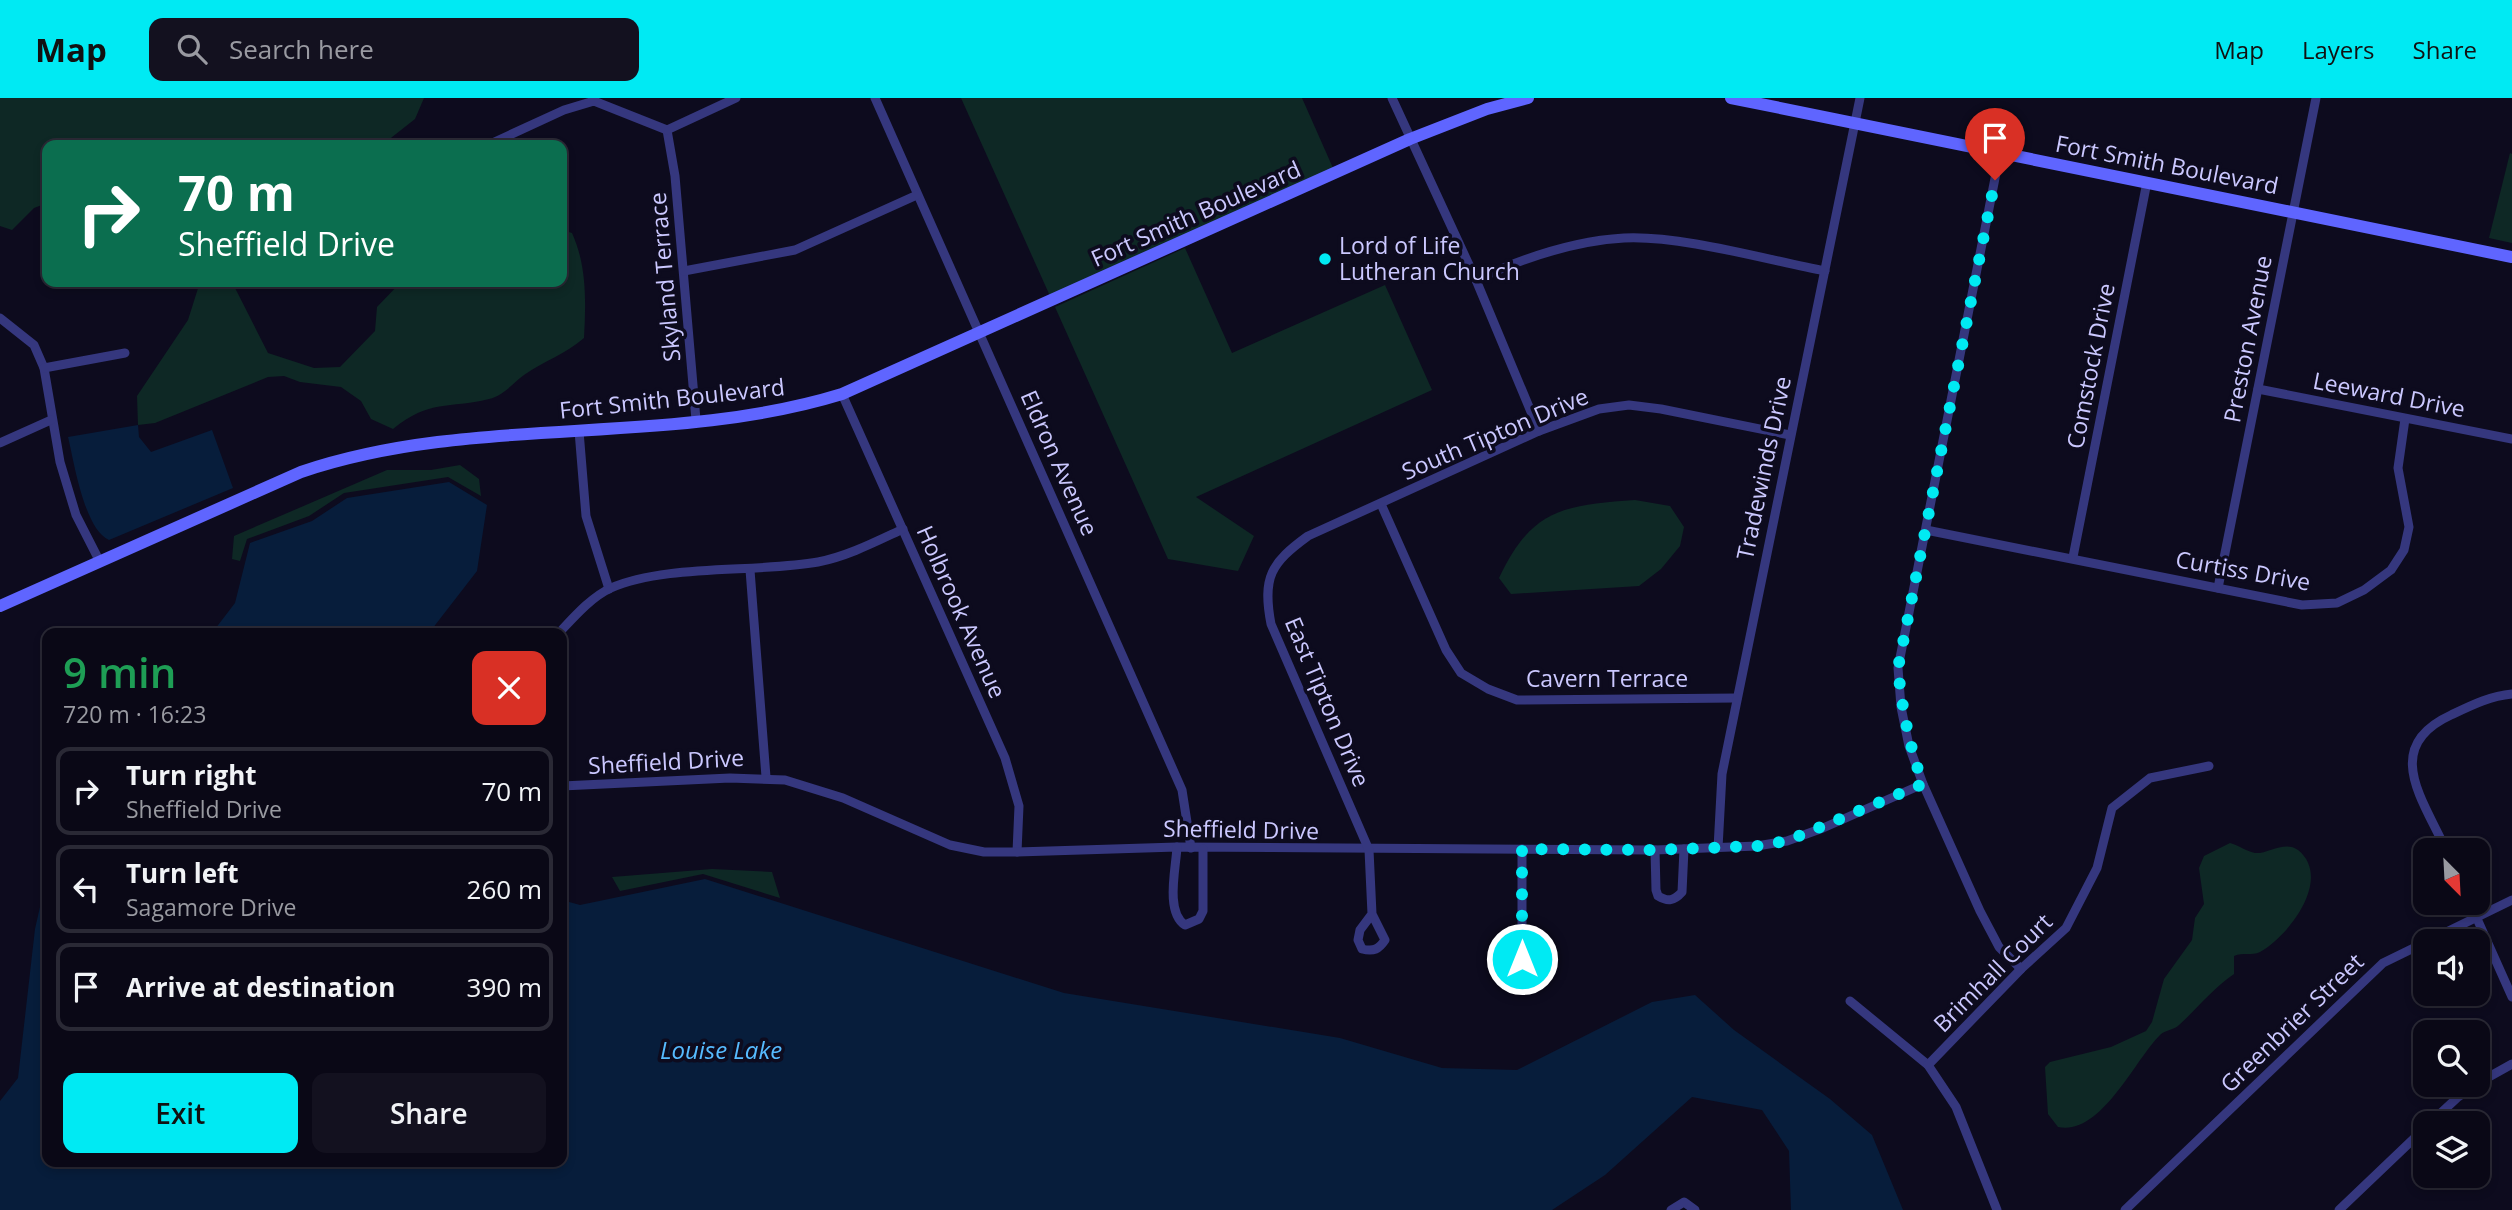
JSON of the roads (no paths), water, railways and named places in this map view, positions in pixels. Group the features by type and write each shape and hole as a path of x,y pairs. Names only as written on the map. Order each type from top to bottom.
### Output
{"street":[{"path":"499,140 564,110 594,102 667,130 736,98"},
{"name":"Eldron Avenue","path":"875,98 1182,790 1191,848"},
{"path":"1392,98 1476,280 1539,431"},
{"name":"Fort Smith Boulevard","path":"0,606 301,472 346,457 454,441 771,413 842,394 981,334 1410,139 1487,109 1528,98"},
{"name":"Fort Smith Boulevard","path":"1731,98 2512,257"},
{"name":"Tradewinds Drive","path":"1718,848 1722,775 1860,98"},
{"name":"Preston Avenue","path":"2218,588 2316,98"},
{"name":"Skyland Terrace","path":"667,130 684,271 696,420"},
{"path":"2000,153 1898,668 1901,707 1909,746 1923,784 1999,947 2021,969"},
{"name":"Comstock Drive","path":"2073,557 2147,182"},
{"path":"684,271 795,250 917,195"},
{"path":"1476,280 1549,251 1625,238 1668,241 1825,271"},
{"path":"0,318 34,345 44,368 51,420 76,515 100,562"},
{"path":"44,368 125,353"},
{"name":"Leeward Drive","path":"2258,389 2512,439"},
{"name":"Holbrook Avenue","path":"842,394 1005,758 1019,806 1017,852"},
{"name":"South Tipton Drive","path":"1381,503 1539,431 1599,409 1629,405 1661,408 1790,436"},
{"name":"Curtiss Drive","path":"1926,530 2302,604 2337,603 2364,590 2391,570 2404,550 2409,527 2398,468 2405,419"},
{"path":"0,443 51,420"},
{"path":"579,431 586,516 609,589"},
{"name":"Cavern Terrace","path":"1381,503 1446,650 1461,673 1488,689 1517,700 1737,698"},
{"name":"East Tipton Drive","path":"1369,850 1271,624 1266,600 1269,580 1281,556 1308,536 1381,503"},
{"path":"565,628 609,589 653,576 750,570 819,561 843,555 903,528"},
{"path":"750,570 766,777"},
{"path":"2441,838 2414,778 2410,761 2416,741 2430,724 2494,695 2512,694"},
{"name":"Brimhall Court","path":"1928,1065 2021,969 2066,928 2098,868 2112,808 2150,778 2209,766"},
{"name":"Sheffield Drive","path":"567,786 766,777 843,798 950,845 984,852 1017,852 1177,847 1369,850 1718,848 1787,841 1923,784"},
{"path":"1177,847 1174,906 1177,918 1185,925 1199,919 1203,911 1203,849"},
{"path":"1522,849 1522,959"},
{"path":"1655,850 1656,890 1658,896 1668,901 1676,899 1682,892 1684,849"},
{"path":"1369,850 1372,915"},
{"name":"Greenbrier Street","path":"2125,1210 2383,962 2512,900"},
{"path":"2476,917 2512,997"},
{"path":"1850,1001 1928,1065 1956,1107 1997,1210"},
{"path":"2490,1077 2512,1064"},
{"path":"2443,1111 2458,1097"},
{"path":"2339,1210 2413,1139"},
{"path":"1671,1210 1684,1202 1695,1210"}],"water":[{"path":"138,425 139,437 151,452 212,430 233,488 109,540 100,533 87,509 68,437"},
{"path":"449,482 487,505 477,571 433,628 216,628 235,603 250,543 312,521 347,498"},
{"name":"Louise Lake","path":"705,879 1064,993 1340,1038 1442,1068 1517,1070 1652,1002 1695,995 1734,1030 1830,1099 1872,1135 1903,1210 1791,1210 1789,1151 1762,1110 1692,1097 1605,1175 1552,1210 0,1210 0,1101 18,1078 35,929 42,898 42,1167 567,1167 567,901 580,905"}],"place":[{"name":"Lord of Life Lutheran Church","path":"1325,259"}]}
